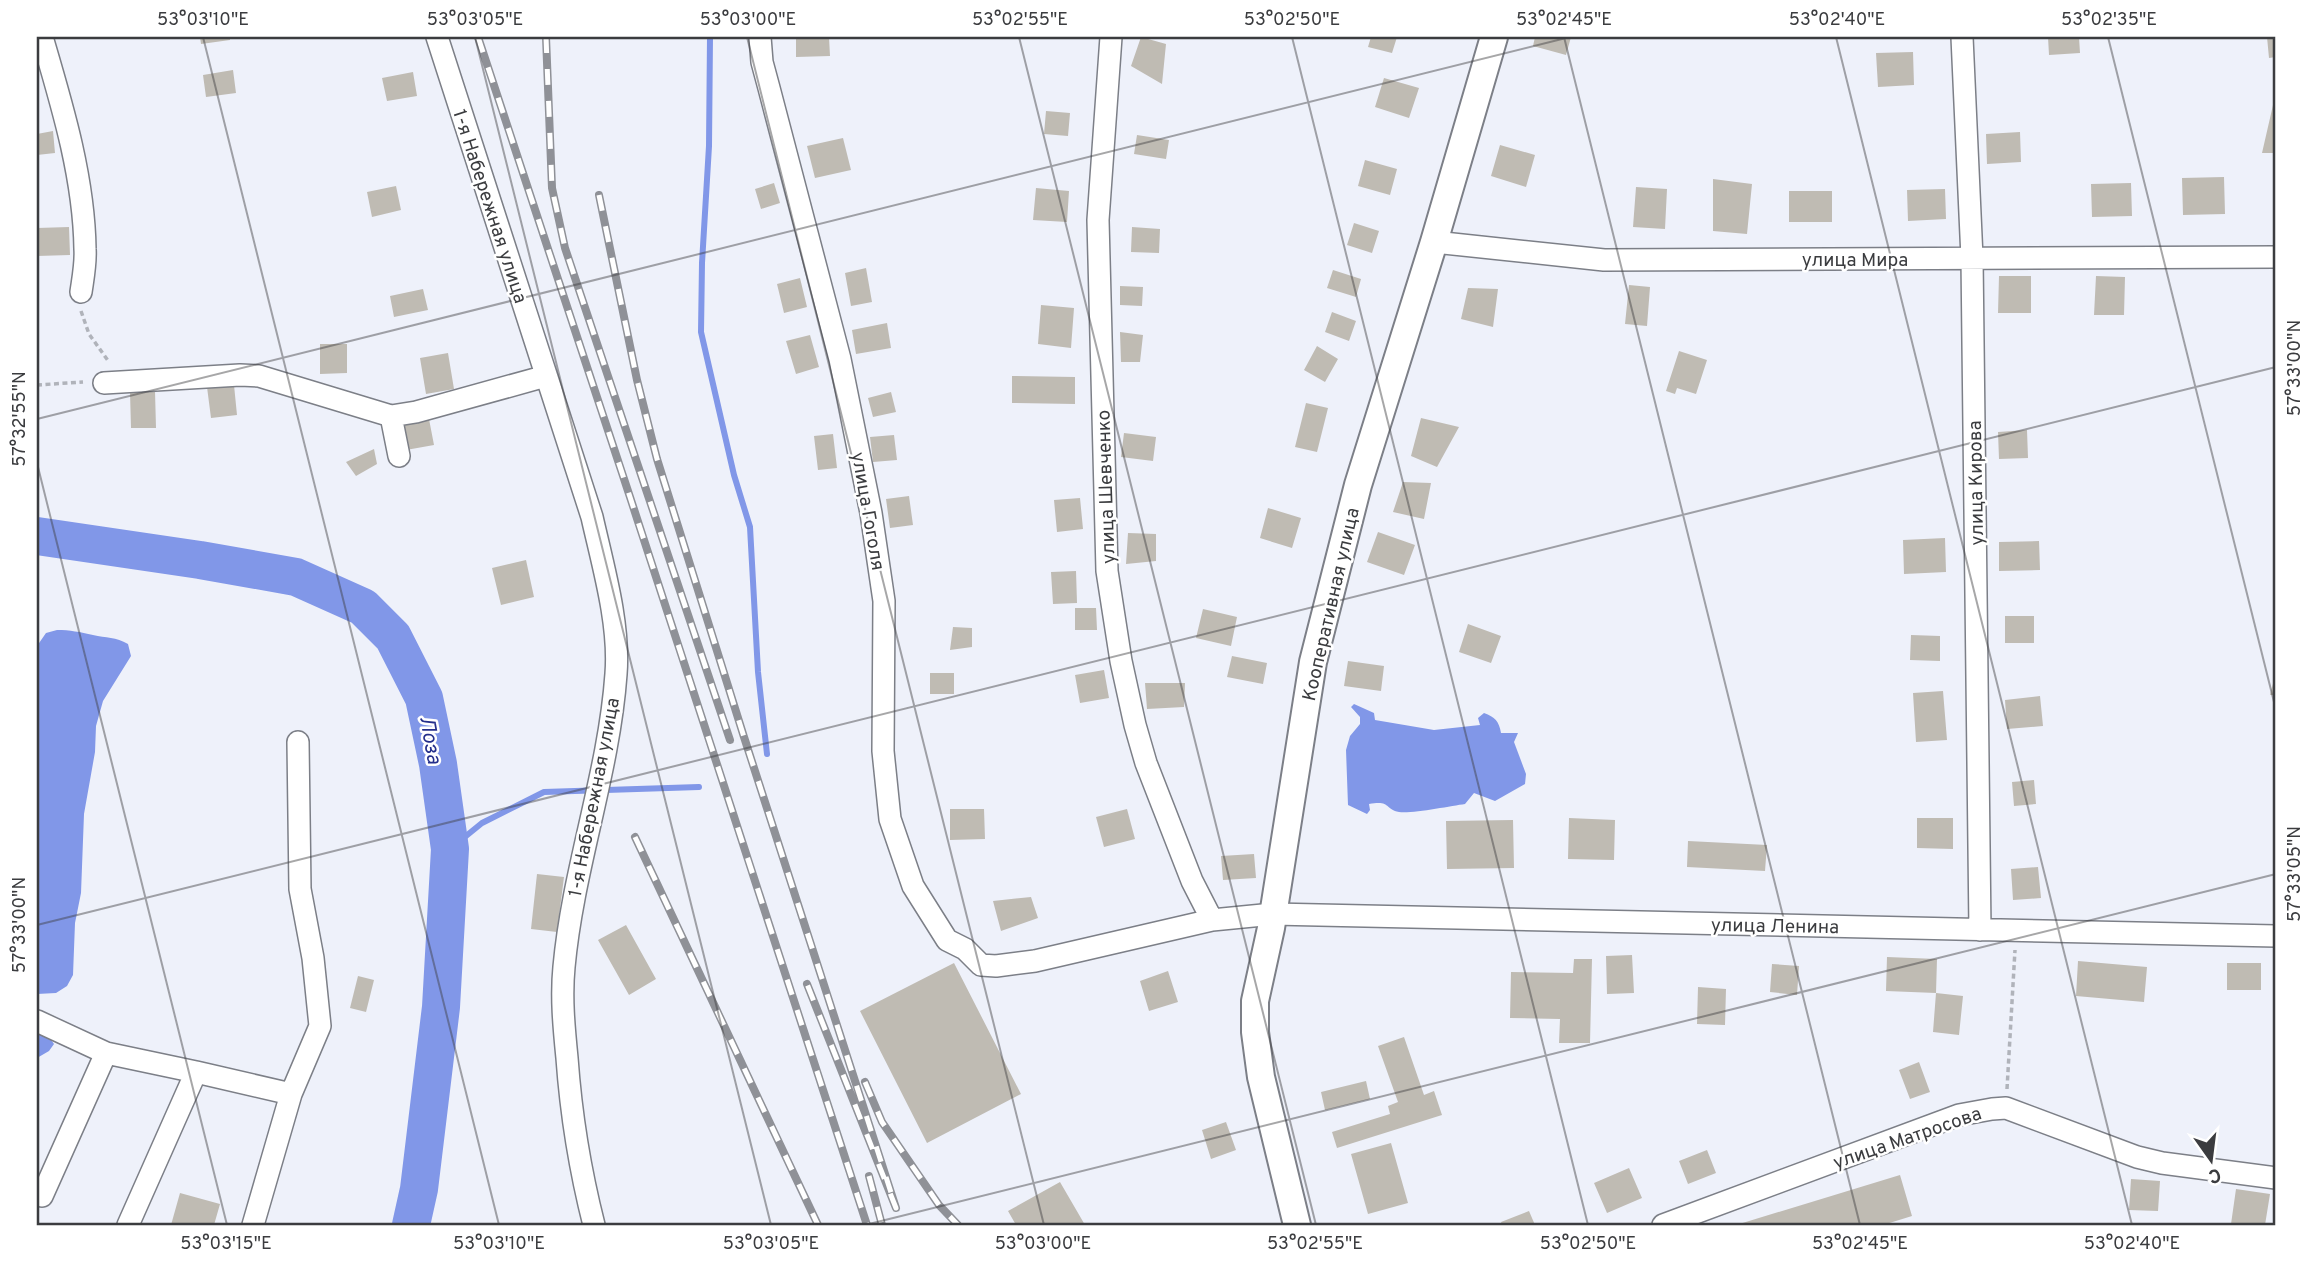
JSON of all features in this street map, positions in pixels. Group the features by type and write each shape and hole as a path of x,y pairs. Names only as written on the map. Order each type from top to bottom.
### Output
{"main road":[{"name":"Кооперативная улица","path":"1297,1225 1261,1077 1255,1031 1255,1000 1273,914 1313,662 1358,485 1434,242 1494,37"}],"street":[{"path":"43,37 70,143 81,200 86,250 81,292"},
{"name":"1-я Набережная улица","path":"437,37 592,517 605,573 614,631 617,672 611,721 570,915 564,971 565,1032 572,1118 594,1225"},
{"name":"улица Гоголя","path":"760,37 762,62 840,359 871,513 884,601 883,751 890,819 913,886 947,940 965,948 981,965"},
{"name":"улица Шевченко","path":"1111,37 1098,220 1107,571 1121,660 1138,738 1192,881 1212,919"},
{"name":"улица Кирова","path":"1962,37 1972,258 1980,930"},
{"name":"улица Мира","path":"1434,242 1604,260 2276,257"},
{"path":"104,383 259,376 391,416 416,412 546,376"},
{"path":"391,416 399,456"},
{"path":"253,1225 291,1094 320,1026 313,958 300,888 298,742"},
{"name":"улица Ленина","path":"981,965 996,966 1035,961 1212,919 1273,914 2276,936"},
{"path":"37,1021 106,1053 291,1094"},
{"path":"42,1196 106,1053"},
{"path":"128,1225 197,1072"},
{"name":"улица Матросова","path":"1663,1225 1959,1115 1992,1109 2006,1108 2137,1157 2162,1163 2276,1178"}],"path":[{"path":"81,292 81,309 89,334 127,382"},
{"path":"37,385 104,383"},
{"path":"2006,1108 2016,930"}],"water":[{"path":"57,630 119,640 128,644 131,656 103,701 96,726 95,752 84,814 81,893 75,923 73,975 67,986 56,993 37,994 37,646 46,633"},
{"path":"1354,704 1374,713 1375,720 1434,730 1480,725 1478,718 1484,713 1498,722 1501,733 1518,733 1514,742 1526,774 1525,784 1495,801 1474,793 1465,804 1412,812 1394,811 1381,803 1369,804 1370,810 1367,814 1348,805 1346,750 1350,736 1360,724 1360,717 1351,707"},
{"path":"37,1032 49,1037 54,1044 49,1051 37,1058"}],"building":[{"path":"200,37 230,37 230,40 201,44"},
{"path":"796,37 829,37 830,56 796,57"},
{"path":"1141,37 1166,44 1162,84 1131,66"},
{"path":"1371,37 1397,37 1392,53 1368,47"},
{"path":"1535,37 1571,37 1566,55 1533,46"},
{"path":"2048,37 2079,37 2080,53 2049,55"},
{"path":"2267,37 2276,37 2276,57 2269,58"},
{"path":"1913,52 1914,85 1878,87 1876,53"},
{"path":"233,70 236,93 206,97 203,75"},
{"path":"413,72 417,96 387,101 382,78"},
{"path":"1384,78 1419,88 1409,118 1375,107"},
{"path":"2273,105 2276,105 2276,153 2262,153"},
{"path":"1046,111 1070,113 1068,136 1044,134"},
{"path":"53,131 55,153 37,155 37,134"},
{"path":"2020,132 2021,162 1987,164 1986,134"},
{"path":"1137,135 1169,140 1166,159 1134,154"},
{"path":"843,138 851,170 815,178 807,146"},
{"path":"1500,145 1535,155 1526,187 1491,176"},
{"path":"1365,160 1397,169 1390,195 1358,186"},
{"path":"2224,177 2225,214 2183,215 2182,178"},
{"path":"1713,179 1752,184 1747,234 1713,231"},
{"path":"774,183 780,203 761,209 755,189"},
{"path":"2131,183 2132,216 2092,217 2091,184"},
{"path":"396,186 401,210 372,217 367,192"},
{"path":"1636,187 1667,189 1665,229 1633,227"},
{"path":"1036,188 1069,191 1067,222 1033,220"},
{"path":"1945,189 1946,219 1908,221 1907,190"},
{"path":"1789,191 1832,191 1832,222 1789,222"},
{"path":"1354,223 1379,231 1372,253 1347,245"},
{"path":"69,227 70,255 37,256 37,228"},
{"path":"1132,227 1160,229 1159,253 1131,252"},
{"path":"866,268 872,302 851,306 845,273"},
{"path":"1333,270 1361,279 1356,297 1327,288"},
{"path":"1999,276 2031,276 2031,313 1998,313"},
{"path":"2096,276 2125,277 2124,315 2094,315"},
{"path":"800,278 807,307 784,313 777,284"},
{"path":"1629,285 1650,287 1647,326 1625,324"},
{"path":"1120,286 1143,287 1142,306 1120,305"},
{"path":"1468,288 1498,289 1493,327 1461,319"},
{"path":"423,289 428,310 394,317 390,296"},
{"path":"1041,305 1074,308 1071,348 1038,344"},
{"path":"1332,312 1356,321 1349,341 1325,332"},
{"path":"887,323 891,348 856,354 852,330"},
{"path":"1120,332 1143,335 1140,362 1121,362"},
{"path":"810,335 819,367 796,374 786,341"},
{"path":"320,344 347,344 347,373 320,374"},
{"path":"1317,346 1338,359 1325,382 1304,370"},
{"path":"1679,351 1707,360 1696,394 1677,388 1675,394 1666,391"},
{"path":"448,353 454,389 426,394 420,358"},
{"path":"1012,376 1075,377 1075,404 1012,403"},
{"path":"234,385 237,415 211,418 207,387"},
{"path":"155,391 156,428 131,428 130,392"},
{"path":"891,392 896,412 873,417 868,398"},
{"path":"1306,403 1328,408 1317,452 1295,447"},
{"path":"1421,418 1459,427 1437,467 1411,456"},
{"path":"429,419 434,445 406,450 401,424"},
{"path":"2027,430 2028,458 1999,459 1998,432"},
{"path":"1124,433 1156,437 1153,461 1121,457"},
{"path":"833,434 837,468 818,470 814,436"},
{"path":"894,435 897,460 873,462 870,437"},
{"path":"374,449 377,464 356,476 346,462"},
{"path":"1403,482 1431,483 1424,519 1393,512"},
{"path":"909,496 913,525 890,528 886,499"},
{"path":"1080,498 1083,529 1057,532 1054,500"},
{"path":"1268,508 1301,518 1292,548 1260,538"},
{"path":"1378,532 1415,545 1404,575 1367,562"},
{"path":"1128,533 1156,534 1156,561 1126,564"},
{"path":"1945,538 1946,572 1904,574 1903,540"},
{"path":"2039,541 2040,570 1999,571 1999,542"},
{"path":"526,560 534,597 501,605 492,568"},
{"path":"1076,571 1077,603 1053,604 1051,572"},
{"path":"1075,608 1096,608 1097,630 1075,630"},
{"path":"1203,609 1237,617 1231,646 1196,638"},
{"path":"2005,616 2034,616 2034,643 2005,643"},
{"path":"1468,624 1501,636 1491,663 1459,652"},
{"path":"953,627 972,628 972,647 950,650"},
{"path":"1911,635 1940,636 1940,661 1910,660"},
{"path":"1232,656 1267,663 1263,684 1227,677"},
{"path":"1348,661 1384,666 1381,691 1344,686"},
{"path":"1104,670 1109,698 1080,703 1075,675"},
{"path":"930,673 954,673 954,694 930,694"},
{"path":"2275,676 2276,695 2270,695"},
{"path":"1145,683 1185,683 1184,707 1147,709"},
{"path":"1943,691 1947,740 1916,742 1913,693"},
{"path":"2040,696 2043,726 2007,729 2005,700"},
{"path":"2034,780 2036,804 2014,806 2012,782"},
{"path":"950,809 984,809 985,839 950,840"},
{"path":"1127,809 1135,839 1104,847 1096,817"},
{"path":"1569,818 1615,820 1614,860 1568,859"},
{"path":"1917,818 1953,818 1953,849 1917,848"},
{"path":"1513,820 1514,868 1447,869 1446,821"},
{"path":"1688,841 1767,845 1765,871 1687,867"},
{"path":"1254,854 1256,878 1223,880 1221,856"},
{"path":"2038,867 2041,898 2013,900 2011,869"},
{"path":"537,874 564,877 557,932 531,929"},
{"path":"1031,897 1038,918 1001,931 993,901"},
{"path":"626,925 656,979 629,995 598,940"},
{"path":"1632,955 1634,993 1607,994 1606,956"},
{"path":"1887,957 1937,959 1936,993 1886,991"},
{"path":"1574,959 1592,959 1590,1043 1559,1043 1560,1019 1510,1018 1511,972 1573,973"},
{"path":"2078,961 2147,967 2144,1002 2076,996"},
{"path":"954,963 1021,1094 927,1143 860,1011"},
{"path":"2227,963 2261,963 2261,990 2227,990"},
{"path":"1772,964 1799,966 1797,995 1770,992"},
{"path":"1168,971 1178,1002 1149,1011 1140,981"},
{"path":"358,976 374,980 366,1012 350,1008"},
{"path":"1698,987 1726,989 1725,1025 1697,1024"},
{"path":"1936,993 1963,996 1959,1035 1933,1032"},
{"path":"1404,1037 1424,1095 1434,1091 1442,1115 1337,1148 1332,1132 1390,1114 1388,1106 1398,1102 1378,1046"},
{"path":"1919,1062 1930,1092 1910,1099 1899,1070"},
{"path":"1366,1081 1370,1099 1325,1110 1321,1092"},
{"path":"1226,1122 1236,1150 1211,1159 1202,1130"},
{"path":"1391,1143 1408,1203 1368,1214 1351,1154"},
{"path":"1707,1150 1716,1173 1688,1184 1679,1161"},
{"path":"1629,1168 1642,1198 1607,1213 1594,1183"},
{"path":"1900,1175 1912,1216 1883,1225 1736,1225"},
{"path":"2131,1179 2160,1181 2158,1211 2129,1210"},
{"path":"1060,1182 1085,1225 1016,1225 1008,1211"},
{"path":"2236,1189 2270,1194 2265,1225 2231,1224"},
{"path":"180,1193 220,1204 214,1225 171,1225"},
{"path":"1529,1211 1535,1225 1502,1225 1501,1222"}],"waterway":[{"path":"710,37 709,146 701,332 734,475 750,527 758,672 767,754"},
{"name":"Лоза","path":"37,536 296,577 363,607 393,637 424,698 438,764 450,849 441,1007 419,1189 411,1225"},
{"path":"450,849 482,823 544,792 699,787"}],"railway":[{"path":"478,37 867,1225"},
{"path":"546,37 552,188 565,248 730,740"},
{"path":"599,195 637,380 657,459 896,1208 807,984"},
{"path":"635,837 818,1225"},
{"path":"865,1082 882,1122 939,1205 958,1225"},
{"path":"869,1176 882,1225"}]}
